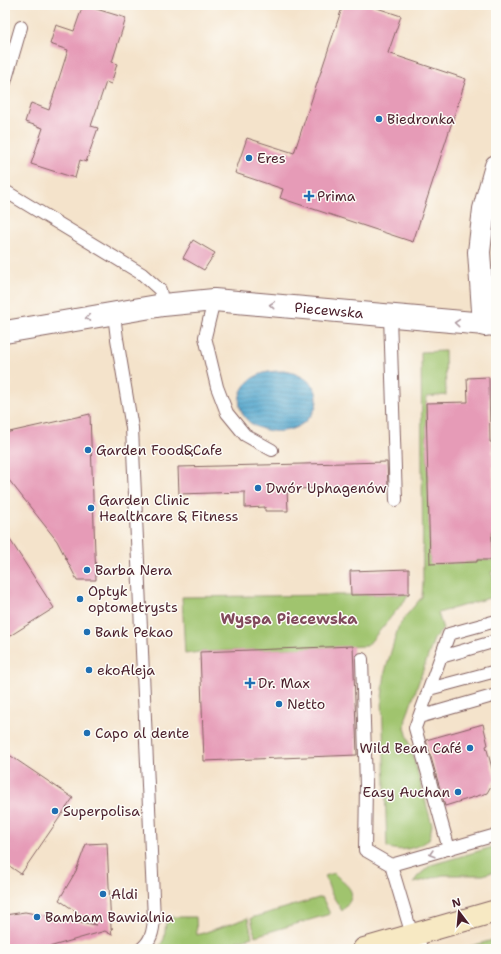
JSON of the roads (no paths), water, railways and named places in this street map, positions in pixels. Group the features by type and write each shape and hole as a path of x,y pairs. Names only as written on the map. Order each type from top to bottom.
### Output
{"main road":[{"path":"364,949 414,942 496,911"}],"street":[{"path":"490,325 479,252 484,210 496,166"},
{"name":"Piecewska","path":"5,332 163,305 214,300 490,325"}],"lane":[{"path":"5,82 21,27"},
{"path":"5,191 142,274 160,290 163,305"},
{"path":"214,300 206,337 217,387 227,413 245,435 272,450"},
{"path":"114,314 132,428 154,919 151,937 141,949"},
{"path":"390,316 396,500"},
{"path":"449,849 415,728 449,634 496,621"},
{"path":"441,657 496,641"},
{"path":"362,659 366,785 365,850 391,865 414,942"},
{"path":"429,689 496,671"},
{"path":"419,717 496,695"},
{"path":"391,865 496,835"}],"water":[{"path":"285,371 303,377 313,387 317,398 315,409 308,419 297,427 282,431 266,430 255,426 247,420 242,412 240,395 244,387 251,380 261,374"}],"place":[{"name":"Biedronka","path":"379,119"},
{"name":"Eres","path":"249,158"},
{"name":"Prima","path":"309,196"},
{"name":"Garden Food&Cafe","path":"88,450"},
{"name":"Dwór Uphagenów","path":"258,488"},
{"name":"Garden Clinic Healthcare & Fitness","path":"91,508"},
{"name":"Barba Nera","path":"87,570"},
{"name":"Optyk optometrysts","path":"80,599"},
{"name":"Bank Pekao","path":"87,632"},
{"name":"ekoAleja","path":"89,670"},
{"name":"Dr. Max","path":"250,683"},
{"name":"Netto","path":"279,704"},
{"name":"Capo al dente","path":"87,733"},
{"name":"Wild Bean Café","path":"470,748"},
{"name":"Easy Auchan","path":"458,792"},
{"name":"Superpolisa","path":"55,811"},
{"name":"Aldi","path":"103,894"},
{"name":"Bambam Bawialnia","path":"37,917"}],"district":[{"name":"Wyspa Piecewska","path":"289,619"}]}
